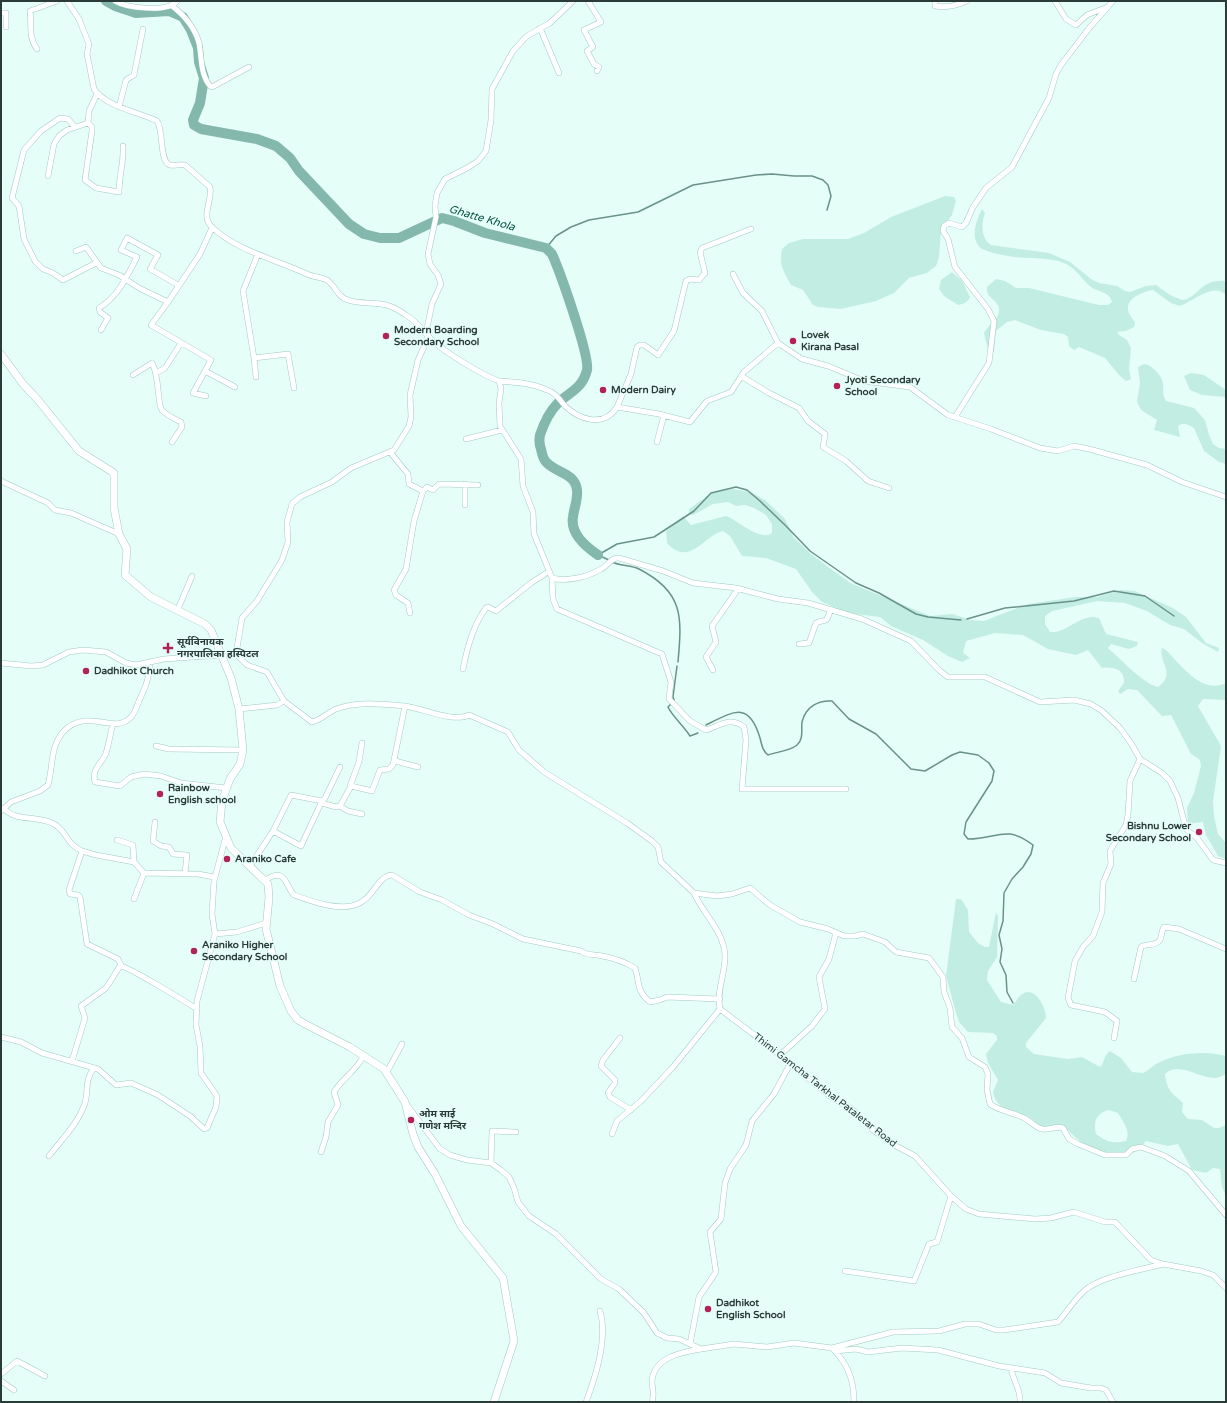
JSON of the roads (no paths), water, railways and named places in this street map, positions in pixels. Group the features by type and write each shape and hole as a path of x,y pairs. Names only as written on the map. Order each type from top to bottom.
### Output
{"street":[{"path":"37,49 30,36 30,11 57,1"},
{"path":"67,1 79,19 89,44 87,54 94,89 97,94 130,112 157,121 161,131 163,158 166,163 170,165 186,165 208,184 211,196 206,217 207,222 212,228 234,242 258,254 296,268 307,274 325,279 333,286 338,294 348,300 389,306 417,322 439,346 487,376 499,381 538,386 559,397 564,405 575,413 590,419 602,421 612,415 631,374 637,347 644,345 658,355 674,331 686,281 690,279 699,280 705,273 700,252 702,248 752,229"},
{"path":"115,1 139,8 171,5 177,1"},
{"path":"236,654 242,618 257,601 282,560 288,542 287,522 292,504 300,497 332,482 351,468 372,458 390,452 396,446 411,421 410,395 418,360 427,340 432,304 440,284 438,275 428,259 436,217 435,206 437,193 445,179 478,161 486,151 491,120 492,89 513,51 527,36 550,23 573,1"},
{"path":"588,1 601,22 584,30 592,47 587,51 594,64 599,67 597,71"},
{"path":"935,1 935,6 951,7 967,1"},
{"path":"1054,1 1066,19 1076,25 1087,16 1108,7"},
{"path":"955,417 989,363 994,321 988,309 955,267 948,239 943,231 944,226 949,223 962,227 966,223 973,207 986,188 1012,167 1049,98 1056,74 1061,65 1090,27 1113,1"},
{"path":"171,5 185,16 194,30 199,43 201,63 210,86 212,87 249,67"},
{"path":"1,13 6,13 6,27"},
{"path":"540,28 560,73"},
{"path":"119,107 126,80 134,76 143,29"},
{"path":"97,94 89,111 88,123 92,127 92,131 85,180 90,185 119,192 121,166 124,161 123,146"},
{"path":"75,127 68,119 60,118 41,131 24,150 12,198 19,206 21,223 28,249 38,266 63,280 96,263"},
{"path":"48,176 54,144 59,136 67,130 88,123"},
{"path":"206,396 193,393 211,360 151,325 200,254 212,228"},
{"path":"101,330 108,318 100,312 99,308 116,294 126,280 137,257 121,250 126,238 158,255 150,270 178,285"},
{"path":"76,251 86,247 101,268 168,302"},
{"path":"256,376 243,291 258,254"},
{"path":"732,274 743,293 762,311 778,343 802,359 828,366 864,381 910,387 948,416 955,417 1045,449 1058,451 1074,446 1147,465 1182,482 1226,497"},
{"path":"156,373 165,368 181,343"},
{"path":"617,407 664,415 690,422 707,401 731,392 742,376 778,343"},
{"path":"1,354 23,384 38,400 79,451 114,473 113,504 119,534 127,549 124,572 128,580 151,597 178,609 209,627 231,678 239,709 243,750 238,770 230,778 226,788 219,816 231,848 265,880 269,890 266,929 280,986 295,1016 304,1024 364,1055 377,1063 387,1072 405,1102 440,1149 468,1160 491,1162 509,1177 518,1202 530,1216 556,1234 602,1279 619,1289 644,1313 657,1333 700,1348"},
{"path":"254,358 288,354 294,388"},
{"path":"133,375 152,363 159,384 159,405 162,410 181,422 182,427 172,442"},
{"path":"205,371 235,387"},
{"path":"742,376 769,393 799,408 808,421 825,434 823,447 846,461 868,481 889,488"},
{"path":"499,381 501,389 499,403 502,430 511,440 521,459 523,486 533,512 534,534 540,545 548,572 552,578 553,599 557,609 662,654 671,682 669,699 690,721 706,730 721,723 736,722 744,727 746,740 742,788 846,789"},
{"path":"657,442 664,415"},
{"path":"466,439 502,430"},
{"path":"390,452 408,474 408,484 424,491"},
{"path":"1,481 48,503 56,510 71,513 119,534"},
{"path":"410,614 408,603 396,595 394,590 406,569 414,521 424,491 427,487 433,490 439,484 478,485"},
{"path":"465,484 465,505"},
{"path":"552,578 565,579 583,576 607,566 612,559 619,558 663,571 693,583 736,588 778,599 808,603 862,619 906,638 948,677 970,676 991,679 1040,702 1074,700 1091,704 1102,711 1120,728 1132,743 1140,759 1162,773 1170,781 1178,798 1186,829 1197,838 1213,860 1226,863"},
{"path":"463,669 470,640 480,615 486,608 488,607 496,611 531,583 548,572"},
{"path":"178,609 192,576"},
{"path":"713,670 706,657 716,642 712,626 736,592 736,588"},
{"path":"798,644 809,643 816,623 824,623 827,621 831,609"},
{"path":"1,663 31,666 43,665 69,652 83,650 106,652 126,662 136,664 150,663 164,659 196,658 236,654 247,665 267,672 284,701 312,722 336,709 368,704 405,706 459,718 470,715 508,732 524,756 534,762 544,772 588,801 627,823 652,841 658,847 661,862 694,893 716,928 725,956 720,1010 673,1068 631,1110 617,1121 612,1134"},
{"path":"150,663 148,683 133,715 123,724 113,724 91,720 70,726 60,736 54,750 48,785 40,790 11,802 2,810 20,818 41,820 55,825 71,845 82,851 96,856 134,862 144,873 185,873 214,877"},
{"path":"239,709 277,705 284,701"},
{"path":"350,786 372,791 380,770 391,768 395,761 405,706"},
{"path":"113,724 106,754 96,770 95,782 120,786 131,777 144,774 161,776 182,783 226,788"},
{"path":"340,806 350,786 359,762 362,743"},
{"path":"156,746 169,749 243,750"},
{"path":"1114,1038 1117,1021 1105,1012 1071,1005 1068,998 1075,961 1083,947 1093,936 1102,912 1103,883 1111,864 1110,850 1126,825 1130,781 1140,759"},
{"path":"395,761 418,767"},
{"path":"273,831 301,846 340,767"},
{"path":"250,866 273,831 292,795 340,806 348,811 362,814"},
{"path":"155,822 153,842 161,846 169,847 173,854 187,855 185,873"},
{"path":"1,1037 21,1042 42,1053 94,1068 103,1072 116,1085 131,1083 158,1095 190,1116 204,1129 208,1128 216,1107 217,1096 201,1073 200,1046 196,1024 197,1001 215,934 212,914 214,877 226,836"},
{"path":"117,840 133,845 134,862"},
{"path":"82,851 69,892 80,897 87,944 111,955 121,962 122,965 197,1008"},
{"path":"134,899 144,873"},
{"path":"265,880 273,875 278,876 288,883 294,895 331,907 358,904 363,901 383,880 392,875 420,892 442,900 469,915 493,924 523,939 581,951 585,954 624,961 635,968 637,985 644,998 650,1002 667,997 678,996 699,999 720,999"},
{"path":"694,893 717,896 732,894 750,888 770,905 800,922 821,927 844,936 863,934 885,942 896,952 929,958 943,977 944,992 950,1008 952,1028 962,1038 969,1057 985,1067 988,1074 988,1097 990,1104 998,1110 1026,1119 1036,1127 1044,1130 1060,1127 1063,1128 1069,1139 1105,1155 1126,1155 1132,1149 1141,1147 1165,1156 1189,1171 1226,1215"},
{"path":"215,934 237,932 266,923"},
{"path":"1134,979 1141,947 1144,945 1154,945 1160,940 1164,927 1179,929 1226,949"},
{"path":"780,1055 812,1026 825,1009 819,977 829,959 836,933"},
{"path":"72,1061 85,1018 81,1006 106,988 122,965"},
{"name":"Thimi Gamcha Tarkhal Pataletar Road","path":"720,1010 780,1055 831,1097 852,1109 873,1130 914,1156 951,1196 966,1209 979,1214 1035,1219 1051,1218 1074,1212 1105,1222 1115,1222 1151,1260 1213,1275 1226,1288"},
{"path":"620,1038 603,1060 601,1066 615,1080 615,1083 608,1094 610,1097 631,1110"},
{"path":"387,1072 402,1044"},
{"path":"320,1152 328,1122 338,1105 334,1092 339,1082 354,1071 364,1055"},
{"path":"690,1344 700,1297 716,1272 710,1232 722,1219 725,1182 730,1168 746,1145 752,1122 774,1094 790,1064"},
{"path":"49,1156 76,1122 85,1102 87,1078 94,1068"},
{"path":"405,1102 412,1134 418,1147 435,1174 461,1226 503,1278 514,1341 494,1402"},
{"path":"491,1162 492,1131 516,1132"},
{"path":"845,1271 914,1281 928,1246 931,1242 937,1242 951,1196"},
{"path":"834,1350 893,1332 940,1331 966,1324 979,1324 1000,1330 1058,1322 1075,1300 1085,1290 1096,1283 1112,1277 1164,1264"},
{"path":"586,1402 600,1360 603,1331 600,1312"},
{"path":"652,1402 654,1397 653,1376 658,1366 677,1354 700,1348 734,1344 767,1347 794,1343 834,1350 850,1349 868,1352 902,1348 938,1350 1011,1368 1045,1373 1061,1383 1091,1388 1101,1388 1106,1390 1113,1402"},
{"path":"834,1350 847,1366 854,1385 854,1402"},
{"path":"1,1374 17,1361 45,1376"},
{"path":"1011,1368 1012,1376 1020,1389 1020,1402"},
{"path":"1,1380 14,1390"}],"waterway":[{"name":"Ghatte Khola","path":"106,1 115,6 136,13 169,11 183,17 191,30 198,48 199,62 204,78 200,103 193,120 194,125 201,129 257,139 276,146 290,158 299,171 349,224 364,234 380,238 399,238 442,218 485,233 546,248 552,254 584,348 587,370 579,386 558,403 549,414 539,440 543,457 546,462 569,477 576,484 577,494 573,517 574,529 584,544 598,555"},
{"path":"546,248 556,236 571,227 589,220 638,212 693,185 756,175 772,174 812,176 823,180 828,185 831,196 827,210"},
{"path":"609,560 598,555 617,544 654,537 694,511 711,493 736,487 747,490 786,526 810,551 856,583 879,593 916,614 928,617 961,620"},
{"path":"612,562 639,569 665,587 672,597 677,607 679,619 680,632 678,662"},
{"path":"967,619 1005,608 1074,601 1114,591 1145,596 1174,616"},
{"path":"674,700 673,697 677,666"},
{"path":"706,725 732,713 739,712 745,714 751,718 756,726 763,749 768,755 787,750 797,745 801,740 802,722 804,716 810,708 818,703 832,701 849,719 876,734 911,769 925,771 960,752 978,755 989,763 994,771 992,781 966,822 964,834 968,839 1001,834 1015,835 1033,845 1031,854 1023,867 1012,879 1004,893 1003,921 999,935 1002,949 1000,962 1006,975 1007,992 1013,1003"},
{"path":"671,704 668,707 690,736 698,733"}],"place":[{"name":"Modern Boarding Secondary School","path":"386,336"},
{"name":"Lovek Kirana Pasal","path":"793,341"},
{"name":"Jyoti Secondary School","path":"837,386"},
{"name":"Modern Dairy","path":"603,390"},
{"name":"सूर्यविनायक नगरपालिका हस्पिटल","path":"168,648"},
{"name":"Dadhikot Church","path":"86,671"},
{"name":"Rainbow English school","path":"160,794"},
{"name":"Bishnu Lower Secondary School","path":"1199,832"},
{"name":"Araniko Cafe","path":"227,859"},
{"name":"Araniko Higher Secondary School","path":"194,951"},
{"name":"ओम साई गणेश मन्दिर","path":"411,1120"},
{"name":"Dadhikot English School","path":"708,1309"}]}
